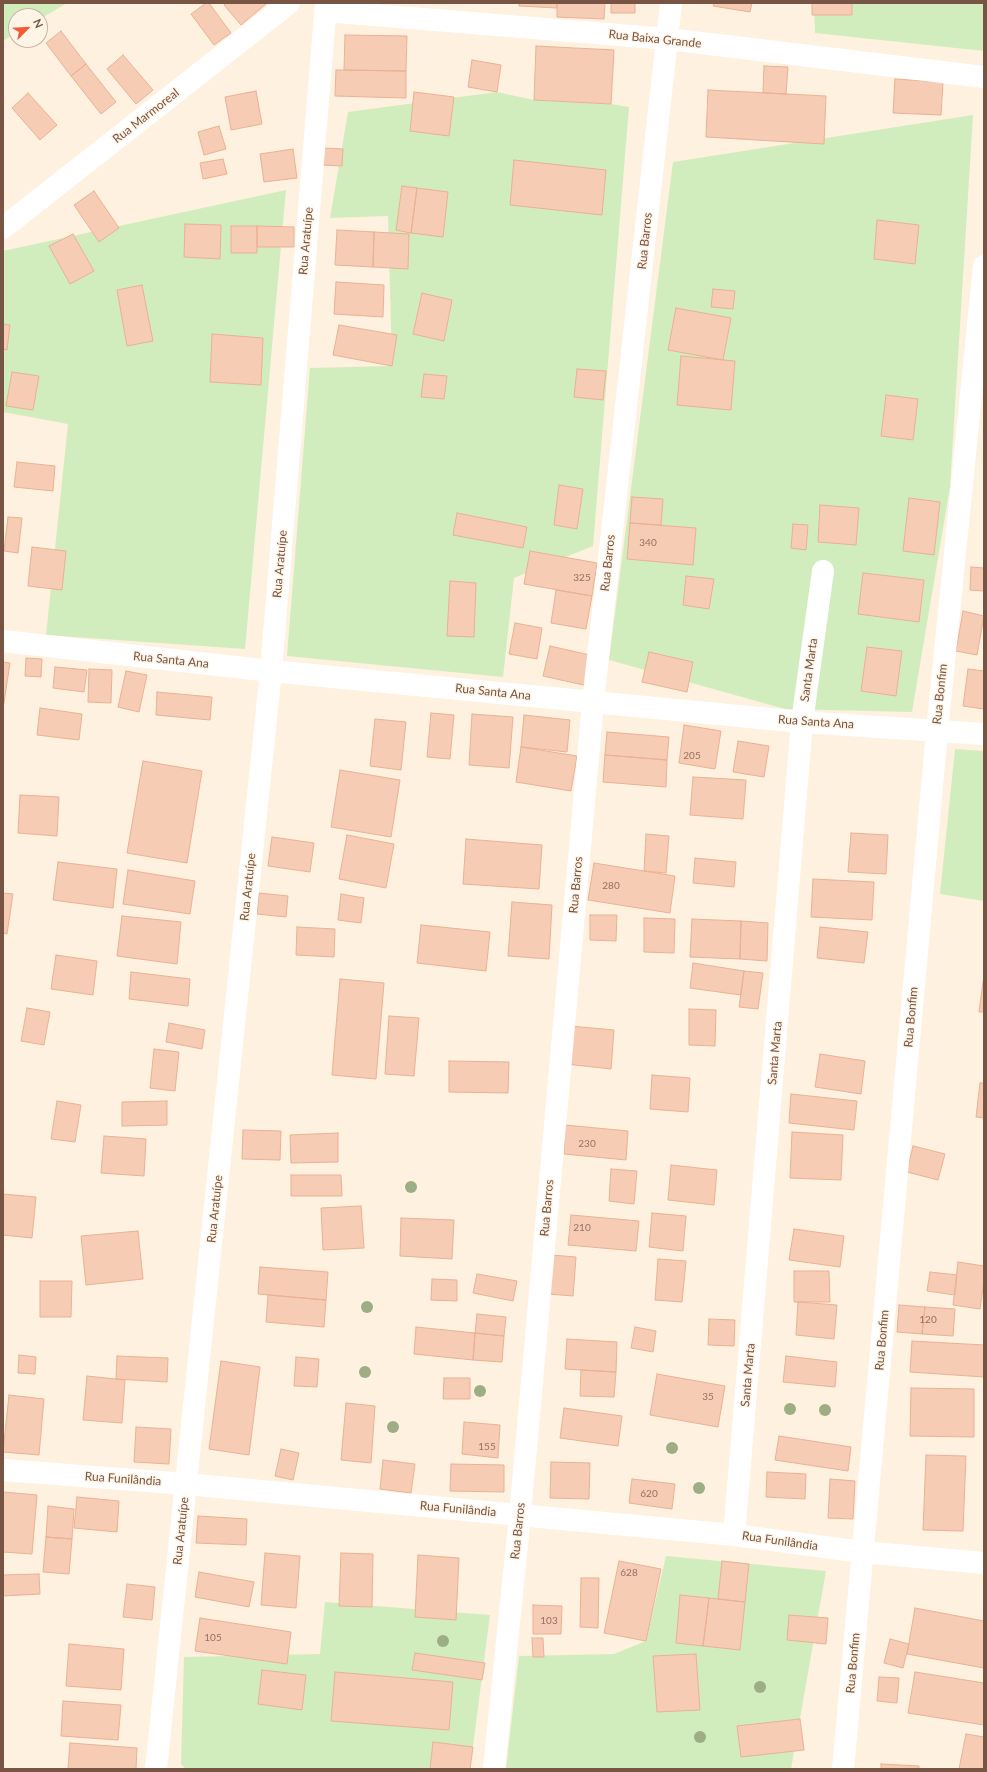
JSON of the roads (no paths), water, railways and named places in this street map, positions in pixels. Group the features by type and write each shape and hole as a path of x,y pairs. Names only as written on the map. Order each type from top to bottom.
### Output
{"street":[{"name":"Rua Marmoreal","path":"3,228 289,3"},
{"name":"Rua Barros","path":"494,1769 520,1515 593,702 671,3"},
{"name":"Rua Baixa Grande","path":"326,7 668,39 984,77"},
{"name":"Rua Aratuípe","path":"156,1769 271,671 326,7"},
{"name":"Rua Bonfim","path":"843,1769 937,731 984,266"},
{"name":"Santa Marta","path":"734,1535 802,722 823,571"},
{"name":"Rua Santa Ana","path":"3,641 271,671 802,722 984,734"},
{"name":"Rua Funilândia","path":"3,1470 186,1484 734,1535 862,1552 984,1563"}]}
